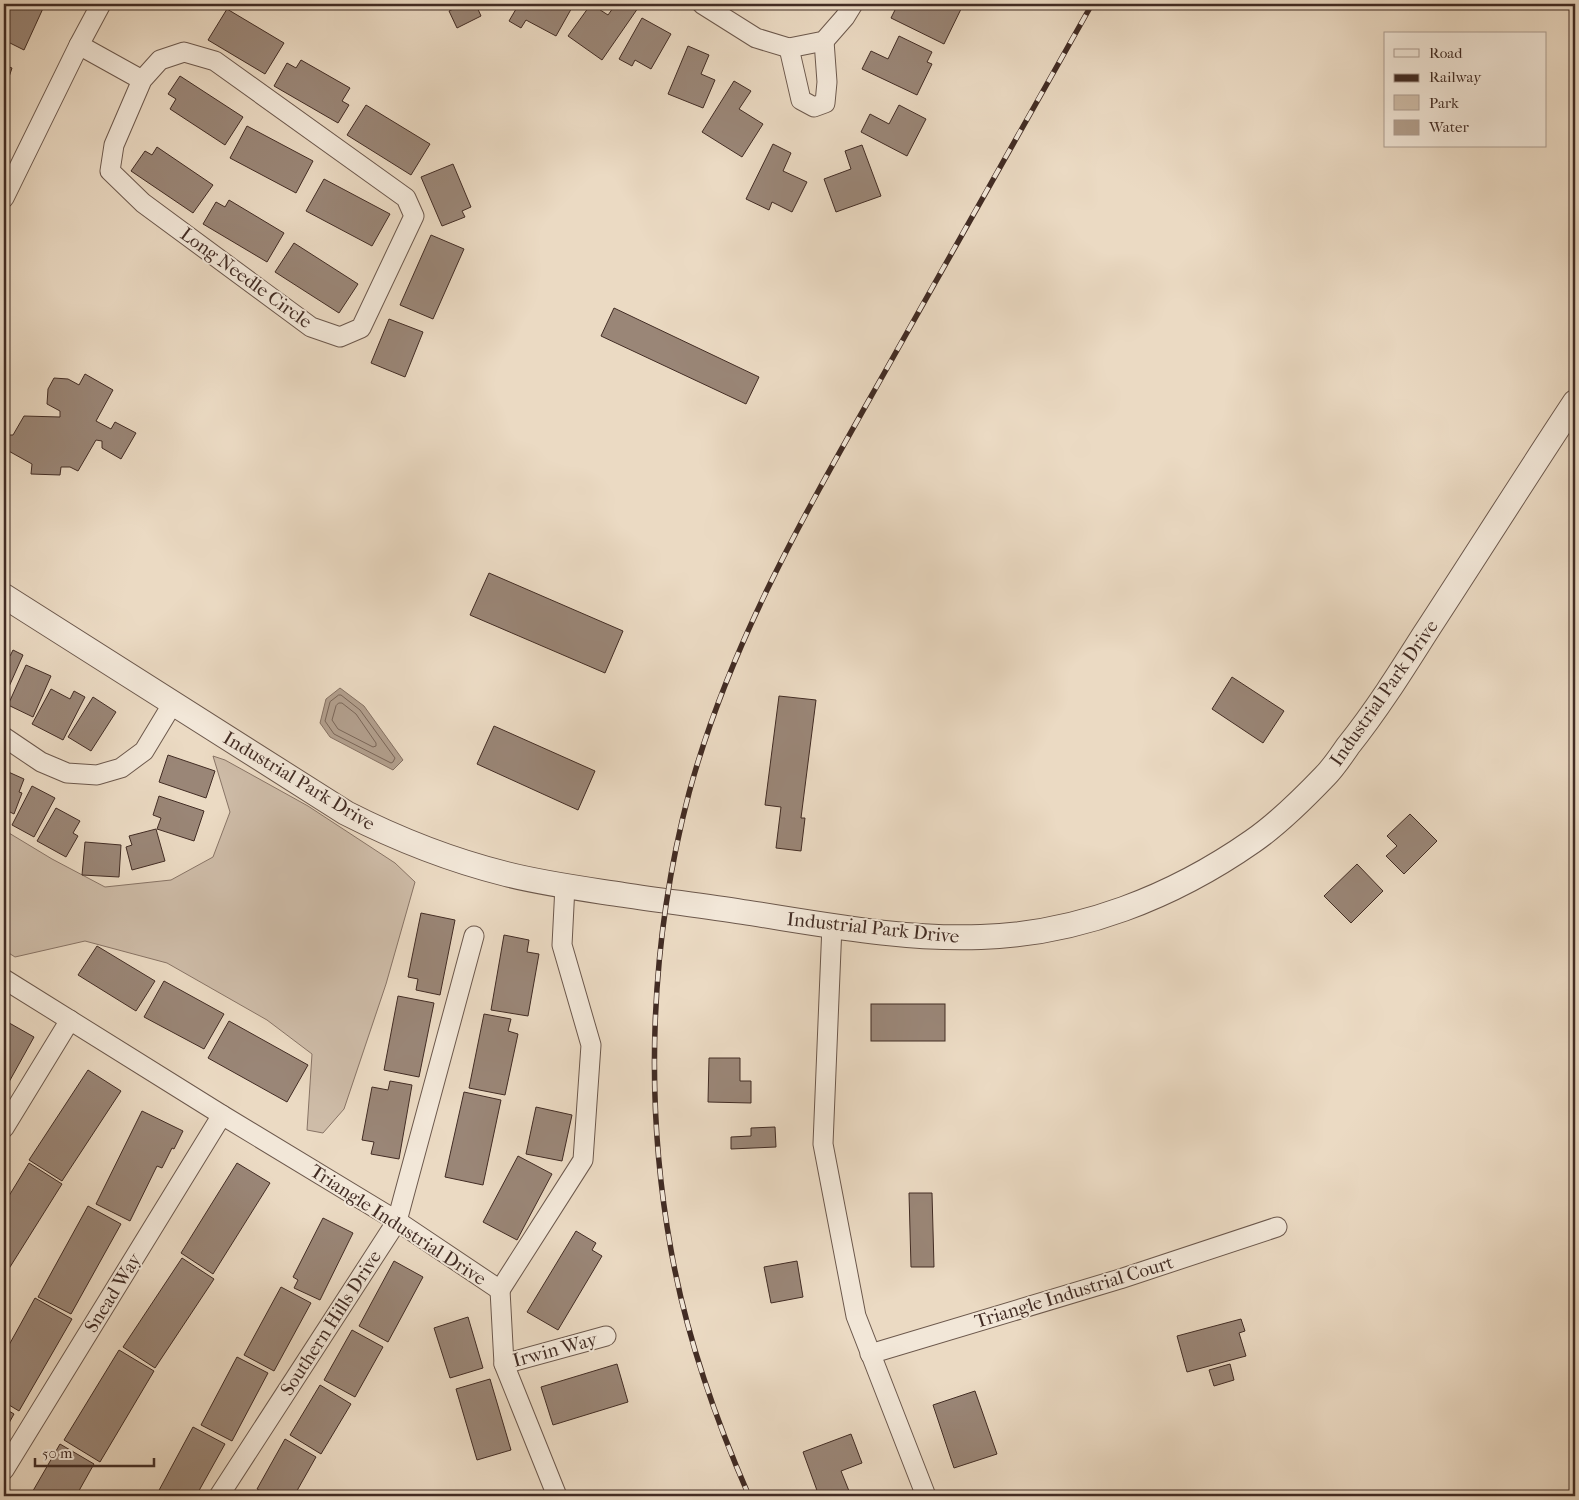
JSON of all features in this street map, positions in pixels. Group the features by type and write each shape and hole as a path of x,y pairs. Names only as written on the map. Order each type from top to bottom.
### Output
{"street":[{"path":"4,198 101,4"},
{"path":"702,4 756,38 789,48 824,41 845,17 853,4"},
{"path":"789,48 801,100 814,107 825,103 827,82 824,41"},
{"path":"79,45 142,80"},
{"name":"Long Needle Circle","path":"184,52 215,60 406,198 414,216 361,328 340,337 311,327 143,203 110,170 114,145 142,80 160,60 184,52"},
{"name":"Industrial Park Drive","path":"4,596 346,813 382,832 446,856 506,874 565,886 920,936 986,937 1055,929 1124,910 1206,871 1255,840 1288,812 1328,772 1371,718 1575,402"},
{"path":"4,737 41,762 67,773 97,775 121,768 144,751 173,703"},
{"name":"Triangle Industrial Drive","path":"4,979 397,1221 500,1290 583,1160 591,1045 562,945 565,886"},
{"path":"832,925 823,1144 856,1316 926,1496"},
{"name":"Southern Hills Drive","path":"219,1496 397,1221 474,936"},
{"path":"4,1128 70,1020"},
{"name":"Snead Way","path":"4,1470 222,1115"},
{"name":"Triangle Industrial Court","path":"870,1354 1120,1278 1277,1227"},
{"path":"500,1290 504,1364 557,1496"},
{"name":"Irwin Way","path":"504,1364 606,1336"}],"green space":[{"path":"213,756 225,760 308,806 395,863 415,882 386,984 344,1109 323,1133 307,1130 312,1054 267,1020 167,963 85,941 15,957 4,950 4,830 52,859 105,887 171,880 213,857 230,812"}],"water":[{"path":"340,688 364,706 403,760 393,770 330,737 320,723 326,699"}],"building":[{"path":"4,4 45,4 24,50 4,40"},
{"path":"464,4 483,4 477,7 481,16 457,28 449,11"},
{"path":"519,4 574,4 556,36 526,20 521,28 509,21"},
{"path":"591,4 608,15 616,4 632,4 638,8 602,60 568,36"},
{"path":"898,4 905,4 915,8 917,4 955,4 962,7 944,44 891,18"},
{"path":"227,9 284,43 265,74 208,40"},
{"path":"642,18 671,34 651,69 635,60 632,66 619,59"},
{"path":"899,36 932,52 927,62 932,64 917,95 862,69 871,51 888,59"},
{"path":"688,46 709,55 701,74 715,80 703,108 668,94"},
{"path":"301,60 350,88 342,101 349,105 338,123 274,86 287,63 296,68"},
{"path":"4,65 12,68 4,92"},
{"path":"180,76 243,117 225,145 170,109 176,99 168,94"},
{"path":"734,81 751,91 739,109 763,124 742,157 702,132"},
{"path":"366,105 430,144 411,175 347,135"},
{"path":"899,105 926,119 907,156 861,132 870,114 889,124"},
{"path":"247,126 313,161 296,193 230,158"},
{"path":"773,144 791,153 783,171 807,182 792,212 772,202 769,210 746,199"},
{"path":"862,145 881,196 836,212 824,179 851,169 845,151"},
{"path":"157,147 213,185 193,213 131,171 145,151 152,155"},
{"path":"453,164 471,207 462,211 465,217 442,226 421,177"},
{"path":"324,179 390,214 372,246 306,211"},
{"path":"229,200 284,233 267,262 203,224 216,202 225,207"},
{"path":"431,235 464,249 433,319 400,305"},
{"path":"294,243 358,284 339,313 275,272"},
{"path":"614,308 759,377 746,404 601,336"},
{"path":"389,319 423,332 405,377 371,363"},
{"path":"85,374 113,390 96,421 111,429 115,422 136,433 121,459 102,448 102,441 96,440 78,471 70,467 61,467 60,475 31,474 32,464 5,449 5,435 13,435 24,416 60,417 60,411 47,404 48,389 54,378 68,379 79,385"},
{"path":"489,573 623,631 605,673 470,615"},
{"path":"13,650 23,655 4,698 4,653 10,656"},
{"path":"26,665 51,676 33,717 8,705"},
{"path":"1232,677 1284,711 1263,743 1212,709"},
{"path":"51,689 70,699 74,691 85,697 63,740 32,724"},
{"path":"779,696 816,700 801,818 805,818 801,851 776,848 781,807 765,805"},
{"path":"93,697 116,712 91,751 68,737"},
{"path":"494,726 595,771 578,810 477,764"},
{"path":"168,755 215,771 206,798 159,782"},
{"path":"4,770 24,779 19,792 22,793 14,814 4,809"},
{"path":"32,786 55,798 34,837 12,825"},
{"path":"159,796 204,811 194,841 157,829 161,818 153,815"},
{"path":"56,808 80,821 73,833 78,836 66,857 37,841"},
{"path":"1410,814 1437,841 1404,874 1386,856 1397,846 1387,836"},
{"path":"156,829 165,861 132,870 126,847 132,845 129,836"},
{"path":"85,842 121,845 119,877 82,875"},
{"path":"1357,864 1383,891 1351,923 1324,896"},
{"path":"421,913 455,920 440,995 416,990 418,979 408,977"},
{"path":"504,935 529,940 527,952 539,954 528,1016 491,1010"},
{"path":"97,946 155,981 136,1011 78,975"},
{"path":"164,981 224,1014 204,1049 144,1017"},
{"path":"398,996 434,1003 419,1077 384,1070"},
{"path":"871,1004 945,1004 945,1041 871,1041"},
{"path":"484,1014 511,1019 508,1031 518,1034 505,1095 469,1088"},
{"path":"4,1020 34,1037 4,1091"},
{"path":"229,1021 308,1065 287,1102 208,1058"},
{"path":"709,1058 740,1058 740,1081 751,1081 751,1103 708,1102"},
{"path":"88,1070 121,1091 62,1181 29,1160"},
{"path":"390,1081 412,1085 399,1159 371,1154 374,1142 362,1140 372,1087 388,1090"},
{"path":"464,1092 501,1100 483,1185 445,1177"},
{"path":"536,1107 572,1115 562,1161 526,1154"},
{"path":"142,1111 183,1131 162,1168 157,1166 130,1221 96,1204"},
{"path":"775,1127 776,1147 731,1149 731,1137 751,1136 751,1128"},
{"path":"518,1156 552,1174 517,1240 483,1222"},
{"path":"29,1163 62,1184 5,1275 4,1204"},
{"path":"237,1163 270,1183 213,1274 181,1253"},
{"path":"909,1193 932,1193 934,1267 911,1267"},
{"path":"88,1206 121,1224 71,1314 38,1297"},
{"path":"323,1218 353,1233 320,1300 294,1288 298,1280 293,1277"},
{"path":"576,1231 596,1243 592,1250 602,1256 558,1330 527,1312"},
{"path":"182,1258 214,1279 155,1368 123,1347"},
{"path":"394,1261 423,1277 388,1342 359,1326"},
{"path":"797,1261 803,1297 771,1303 764,1267"},
{"path":"281,1287 311,1303 274,1371 244,1355"},
{"path":"35,1298 72,1319 19,1411 4,1402 4,1354"},
{"path":"468,1317 483,1368 450,1378 434,1328"},
{"path":"1241,1319 1245,1331 1239,1333 1246,1356 1187,1372 1177,1336"},
{"path":"352,1330 383,1347 355,1397 324,1380"},
{"path":"119,1350 154,1371 100,1462 64,1440"},
{"path":"237,1357 268,1373 232,1441 201,1425"},
{"path":"617,1364 628,1402 553,1425 541,1387"},
{"path":"1230,1364 1234,1380 1214,1386 1209,1370"},
{"path":"490,1379 511,1450 477,1460 456,1389"},
{"path":"320,1385 351,1404 321,1454 290,1435"},
{"path":"975,1391 997,1454 954,1468 933,1405"},
{"path":"4,1408 14,1414 4,1432"},
{"path":"193,1427 225,1444 196,1496 161,1496 157,1494"},
{"path":"851,1434 862,1463 841,1471 851,1496 819,1496 803,1452"},
{"path":"285,1439 316,1457 294,1496 270,1496 257,1489"},
{"path":"60,1444 94,1464 76,1496 30,1496"},
{"path":"665,1492 666,1496 654,1496"}],"railway":[{"path":"749,1496 713,1406 693,1345 677,1282 662,1193 657,1136 655,1021 659,963 676,849 689,793 725,684 772,579 826,477 1092,4"}]}
